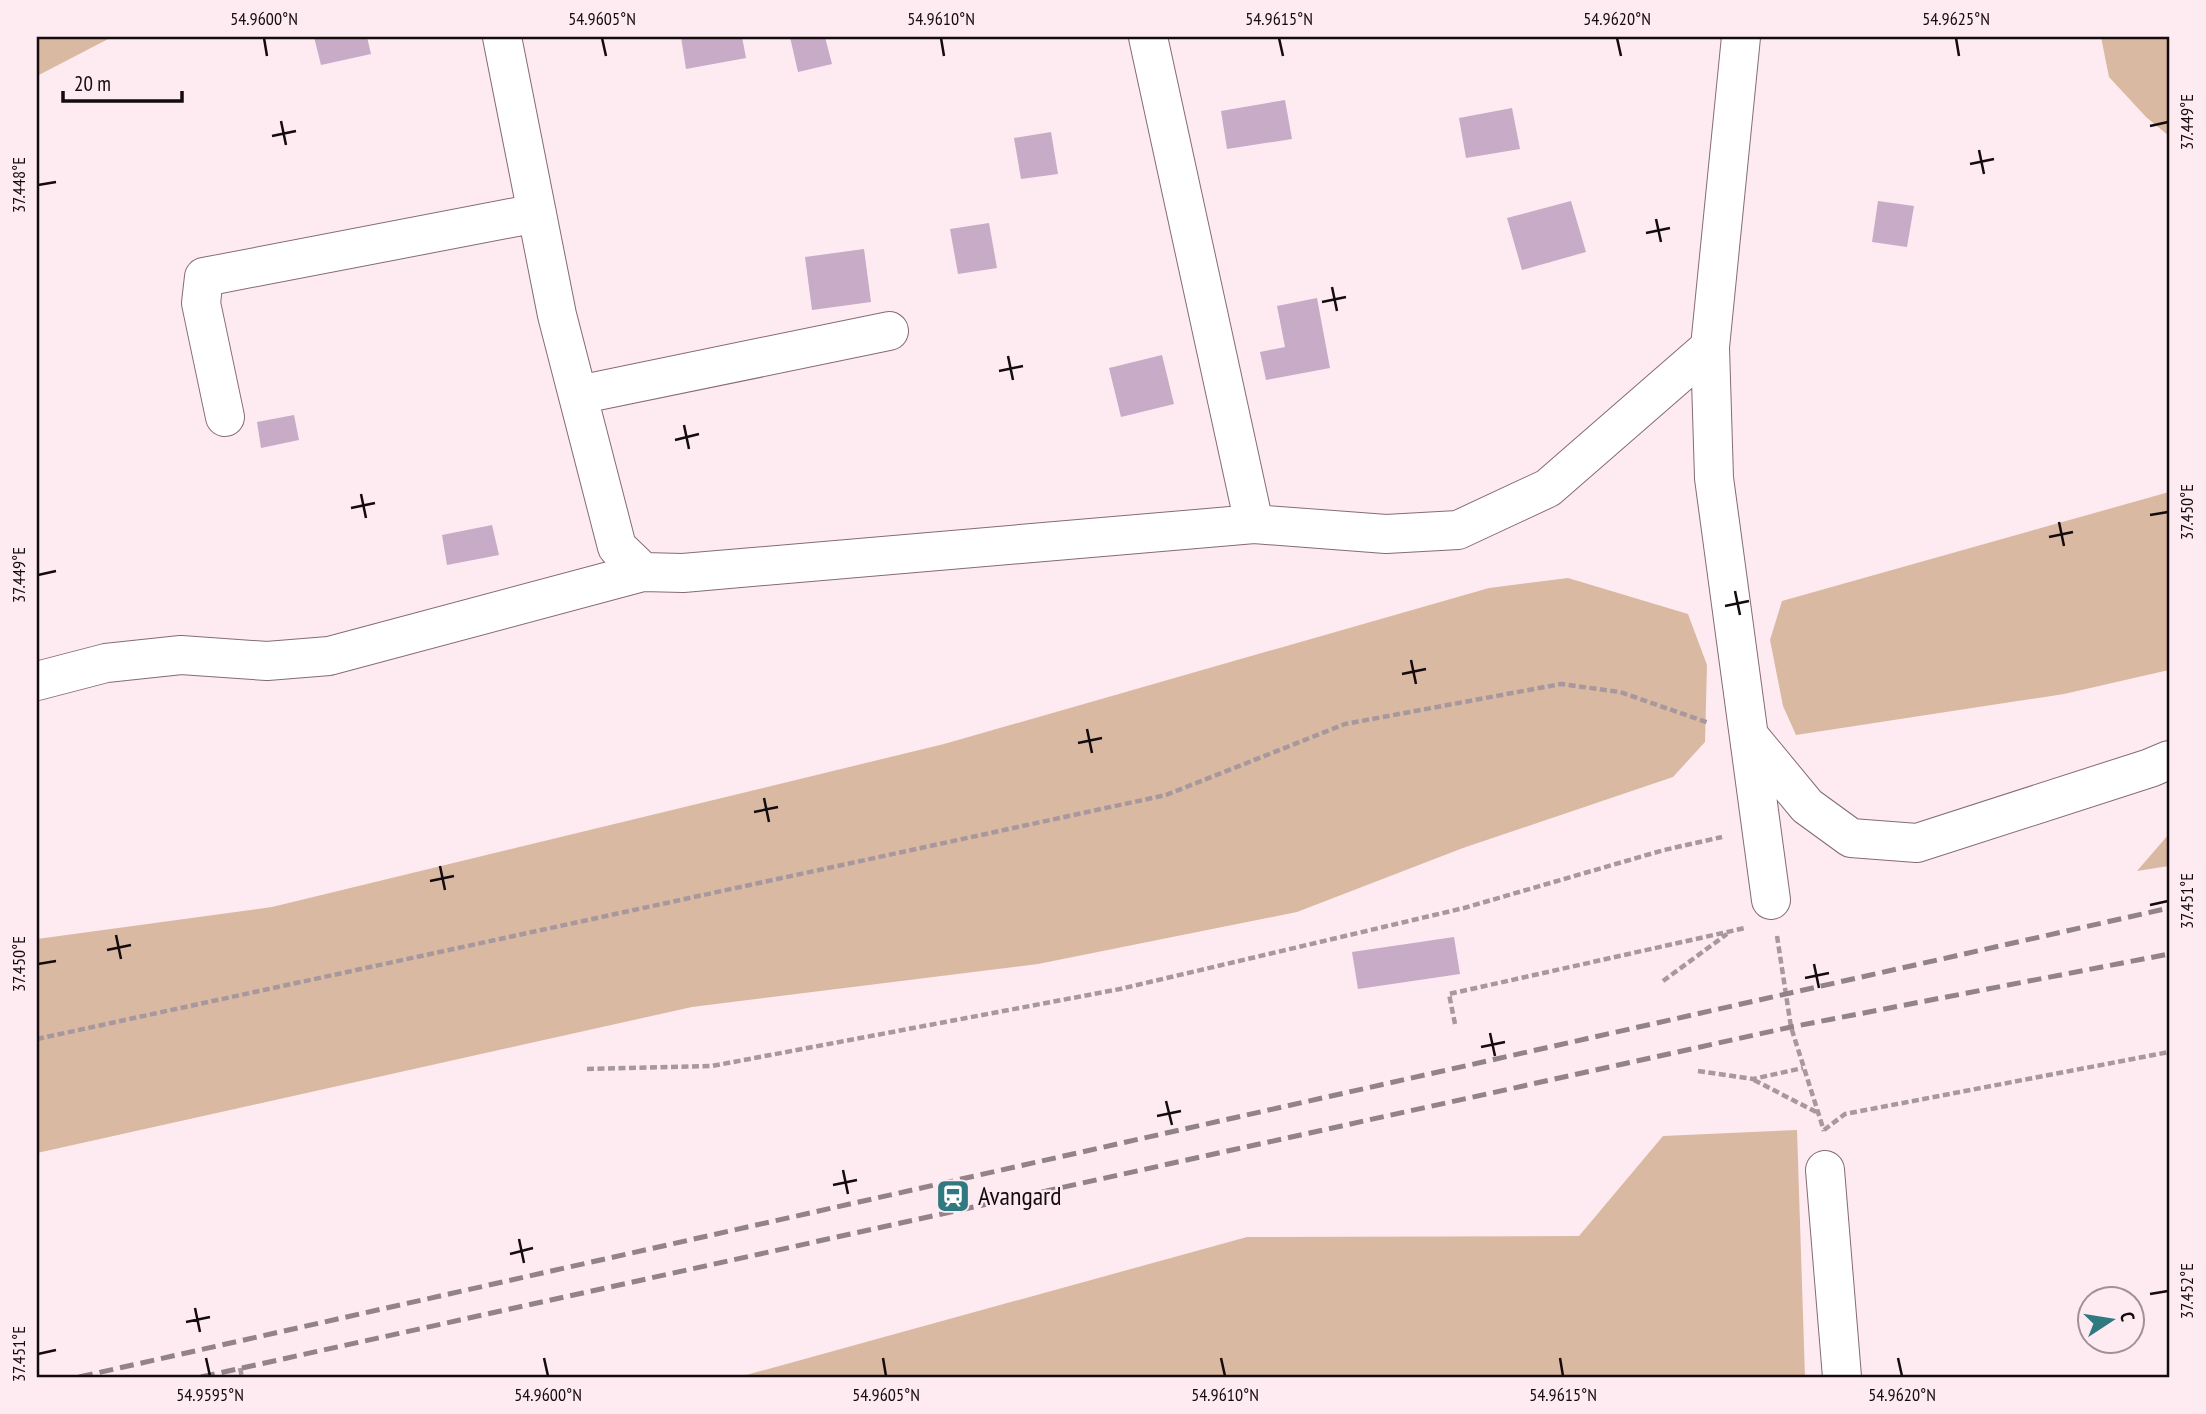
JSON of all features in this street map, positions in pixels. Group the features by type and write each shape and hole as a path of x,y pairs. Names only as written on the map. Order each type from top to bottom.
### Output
{"street":[{"path":"502,37 557,315 617,547 643,572"},
{"path":"1148,37 1254,524"},
{"path":"1741,37 1710,347 1714,478 1773,911"},
{"path":"225,417 201,303 204,277 537,213"},
{"path":"578,395 889,331"},
{"path":"37,681 106,663 181,655 267,661 329,656 643,572 683,573 1254,524 1386,534 1458,530 1548,488 1710,347"},
{"path":"1750,737 1807,806 1851,838 1917,843 2169,760"},
{"path":"1825,1170 1842,1377"}],"path":[{"path":"37,1040 1166,795 1345,724 1561,684 1620,691 1750,737"},
{"path":"587,1069 712,1066 1120,989 1464,908 1664,850 1762,828"},
{"path":"1664,981 1730,931 1773,911 1791,1027 1824,1131 1825,1170"},
{"path":"1455,1024 1449,993 1730,931"},
{"path":"1824,1131 1845,1114 2169,1052"},
{"path":"1698,1072 1753,1079 1803,1068"},
{"path":"1753,1079 1818,1113"},
{"path":"240,1368 243,1377"}],"shaded area":[{"path":"37,37 112,37 37,76"},
{"path":"2101,37 2169,37 2169,136 2146,117 2109,77"},
{"path":"2169,492 2169,670 2064,694 1796,735 1783,706 1770,640 1782,601"},
{"path":"1568,578 1688,614 1707,665 1705,742 1673,777 1463,848 1297,912 1038,964 692,1007 37,1153 37,939 272,907 944,744 1489,588"},
{"path":"2169,834 2169,866 2137,871"},
{"path":"1797,1130 1805,1377 739,1377 1247,1237 1579,1236 1663,1136"}],"building":[{"path":"314,37 367,37 371,54 321,65"},
{"path":"681,37 742,37 746,58 686,69"},
{"path":"790,37 825,37 832,64 798,72"},
{"path":"1285,100 1292,139 1227,149 1221,111"},
{"path":"1512,108 1520,149 1466,158 1459,118"},
{"path":"1051,132 1058,174 1021,179 1014,138"},
{"path":"1571,201 1586,252 1522,270 1507,218"},
{"path":"1878,201 1914,206 1907,247 1872,242"},
{"path":"989,223 997,268 958,274 950,229"},
{"path":"864,249 871,302 812,310 805,257"},
{"path":"1317,298 1330,368 1266,380 1260,352 1285,347 1277,306"},
{"path":"1162,355 1174,404 1121,417 1109,368"},
{"path":"294,415 299,440 261,448 257,422"},
{"path":"492,525 499,555 447,565 442,535"},
{"path":"1454,937 1460,974 1358,989 1352,952"}],"railway":[{"path":"79,1377 2169,908"},
{"path":"201,1377 1791,1027 2169,954"}],"place":[{"name":"Avangard","path":"953,1196"}]}
